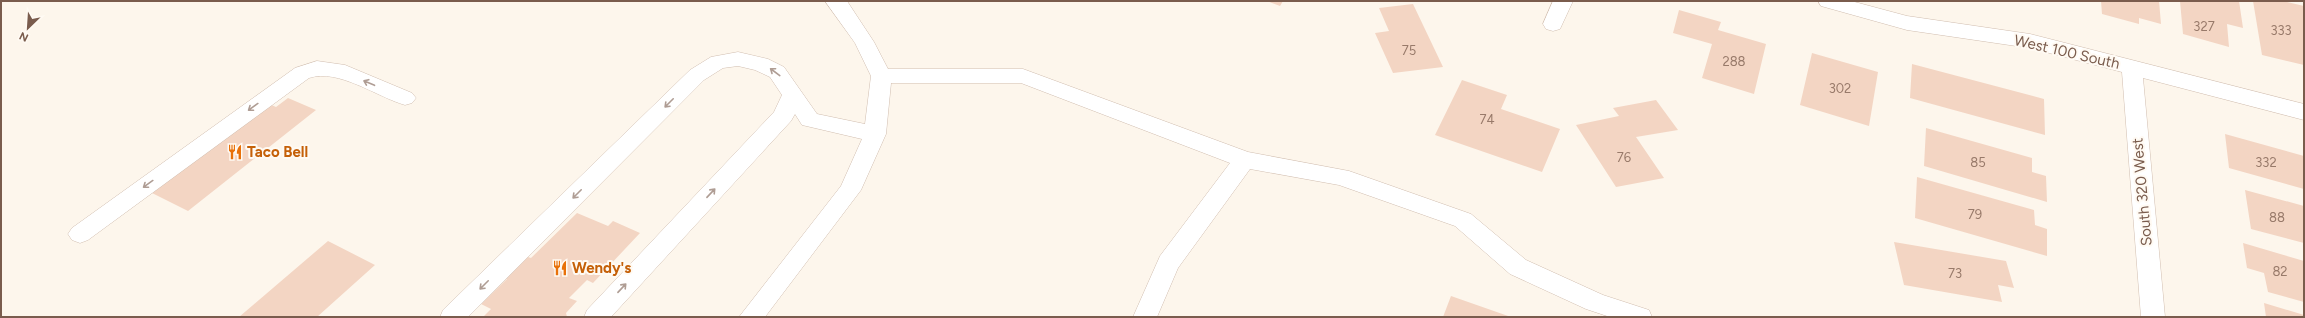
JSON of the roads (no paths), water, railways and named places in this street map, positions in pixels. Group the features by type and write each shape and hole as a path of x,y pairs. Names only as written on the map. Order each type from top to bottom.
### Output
{"street":[{"path":"752,317 850,190 875,134 881,76 864,42 839,4 835,1"},
{"path":"1553,24 1563,1"},
{"name":"West 100 South","path":"1828,1 1908,24 2030,41 2132,66 2304,112"},
{"path":"452,317 697,75 718,62 738,59 761,64 777,72 810,120 875,134"},
{"name":"South 320 West","path":"2132,66 2152,317"},
{"path":"80,234 302,73 317,68 338,70 405,98"},
{"path":"881,76 1023,76 1245,160 1341,177 1463,220 1518,267 1595,302 1640,317"},
{"path":"596,317 783,116 793,95"},
{"path":"1145,317 1168,263 1245,160"}],"place":[{"name":"Taco Bell","path":"235,152"},
{"name":"Wendy's","path":"560,268"}]}
